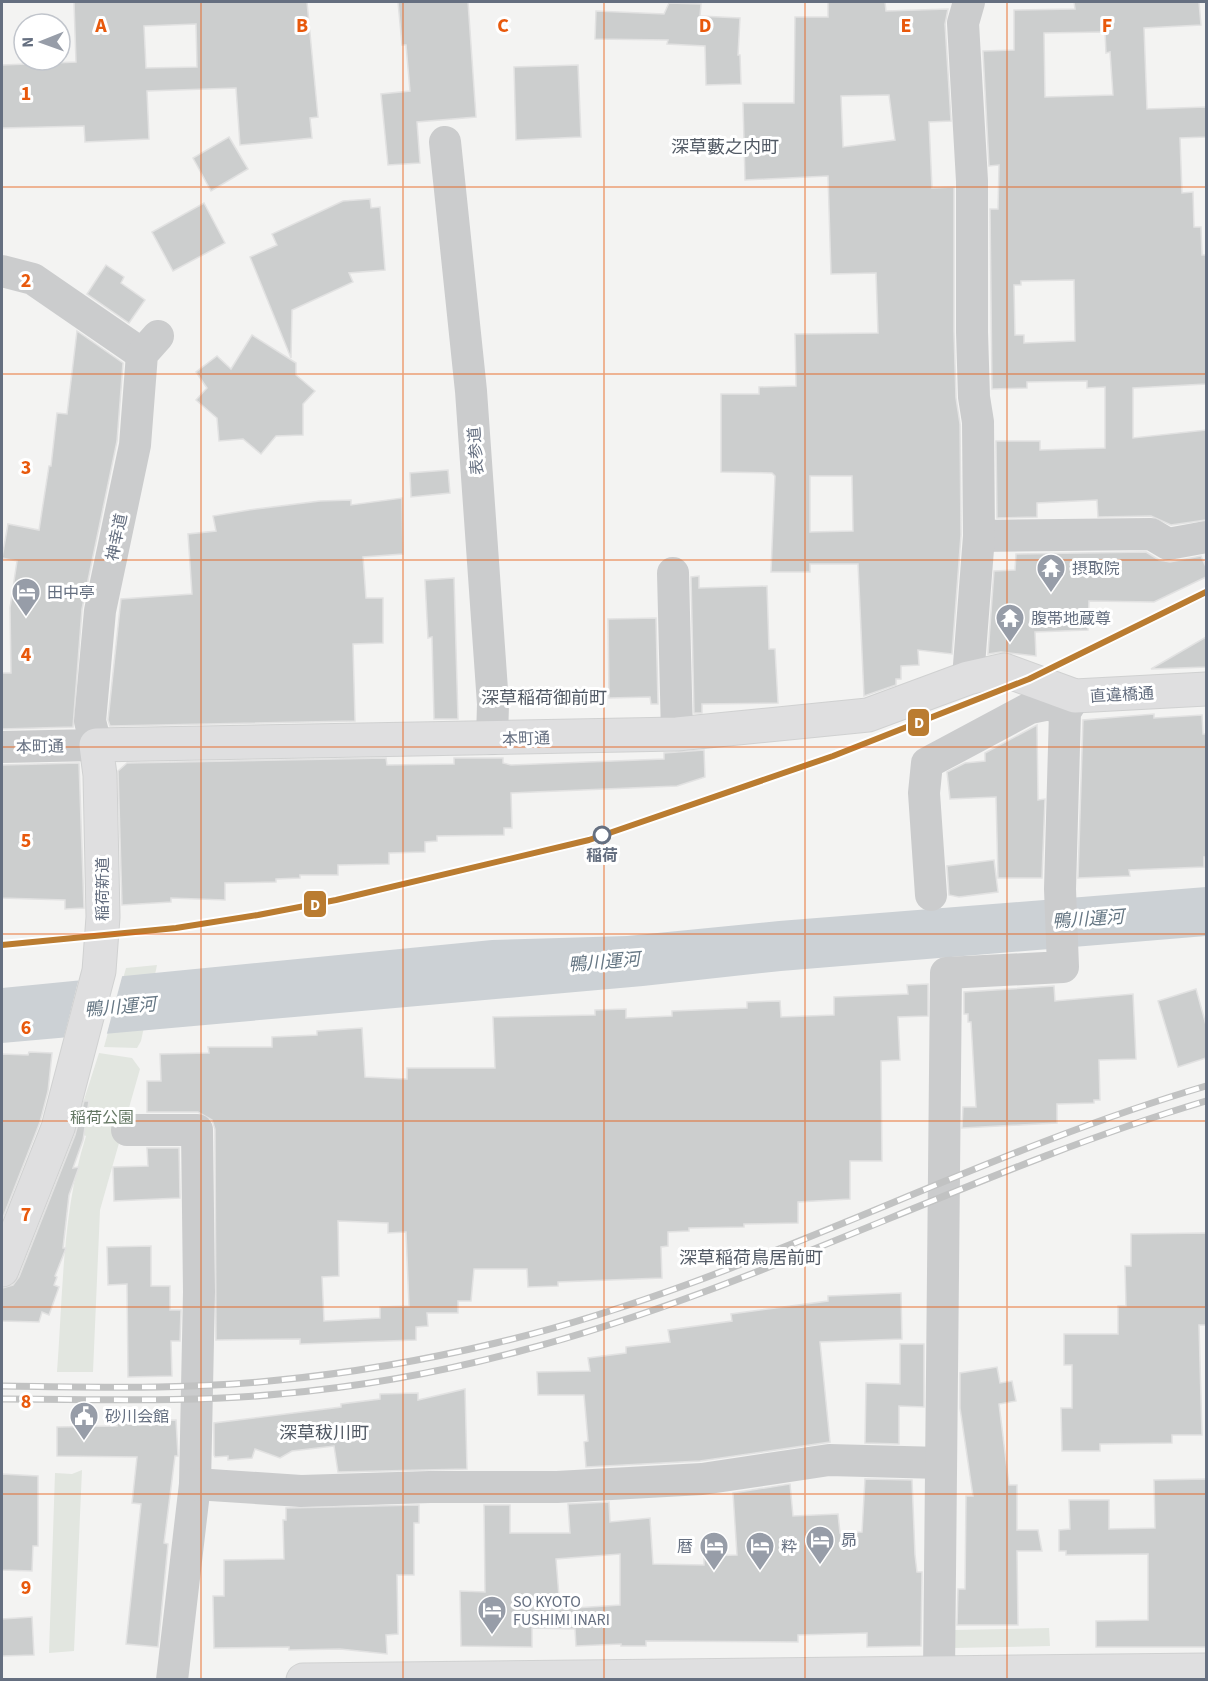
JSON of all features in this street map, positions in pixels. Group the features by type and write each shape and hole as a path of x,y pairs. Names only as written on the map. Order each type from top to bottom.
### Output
{"main road":[{"name":"本町通","path":"96,745 677,734 868,716 968,678 1004,670 1040,682"},
{"name":"直違橋通","path":"1040,682 1070,704 1206,689"},
{"name":"稲荷新道","path":"2,1270 58,1128 99,971 103,917 100,775 96,745"},
{"path":"303,1680 1206,1670"}],"street":[{"path":"968,678 980,536 978,422 974,397 972,332 972,181 963,23 969,2"},
{"name":"表参道","path":"446,154 471,391 493,704 492,739"},
{"name":"神幸道","path":"2,271 33,279 150,345 135,445 100,611 90,721 96,745"},
{"path":"980,536 1151,534 1168,544 1206,537"},
{"path":"673,573 677,734"},
{"path":"931,895 924,793 927,764 1030,708 1050,704 1070,704 1060,889 1063,967 946,973 939,1673"},
{"name":"本町通","path":"2,747 96,745"},
{"path":"128,1130 197,1130 199,1292 195,1484 172,1680"},
{"path":"195,1484 301,1491 430,1486 557,1487 702,1479 829,1460 941,1463"}],"green space":[{"path":"157,965 141,1041 137,1048 104,1047 126,968"},
{"name":"稲荷公園","path":"99,1053 132,1058 140,1069 100,1210 93,1372 57,1372 68,1223 78,1164 86,1136 74,1131"},
{"path":"82,1470 74,1651 49,1653 55,1473 72,1474"},
{"path":"1049,1628 1050,1646 954,1648 954,1630"}],"water":[{"name":"鴨川運河","path":"1206,887 1206,936 781,971 643,986 2,1043 2,988 492,940 627,936 779,921"}],"pier":[{"path":"123,973 106,1037 63,1041 79,978"}],"building":[{"path":"74,2 307,2 318,117 310,118 312,138 240,145 236,88 147,91 149,139 85,142 84,126 2,128 2,65 12,65 12,72 72,72 72,62 76,62","holes":["196,24 197,67 146,68 144,26"]},
{"path":"398,2 468,2 476,117 417,122 420,163 388,165 381,94 410,91 406,45 402,45"},
{"path":"828,2 885,2 886,11 948,9 945,24 951,121 929,122 932,188 954,187 954,332 956,398 960,424 961,535 952,654 918,650 919,665 901,666 901,679 896,679 896,685 864,696 858,564 810,564 810,572 771,572 775,476 772,473 721,472 721,394 759,394 759,387 796,386 795,334 878,333 876,273 831,274 828,176 745,180 743,103 794,103 795,17 828,17","holes":["889,95 895,140 843,147 841,96","810,476 852,476 853,531 810,532"]},
{"path":"1074,2 1199,2 1201,25 1144,28 1147,109 1206,107 1206,137 1180,138 1182,193 1193,192 1194,227 1201,227 1202,255 1206,255 1206,384 1133,388 1133,438 1206,430 1206,520 1171,525 1151,516 1098,517 1097,500 1037,503 1037,517 997,518 996,441 1040,441 1040,450 1105,448 1105,387 1087,388 1087,381 1027,382 1027,388 992,389 990,209 998,209 999,165 989,166 983,51 1014,50 1014,10 1075,9","holes":["1105,32 1106,53 1110,52 1113,95 1045,97 1044,33","1074,280 1075,341 1024,343 1024,335 1015,335 1014,285 1021,285 1021,281"]},
{"path":"669,3 701,4 700,16 740,18 738,55 740,55 741,84 706,85 705,46 667,44 668,40 595,39 596,11 664,14"},
{"path":"578,65 581,137 516,140 514,67"},
{"path":"229,137 248,169 211,191 193,158"},
{"path":"370,199 371,208 380,207 385,270 349,273 353,282 292,310 291,358 250,257 277,245 272,234 343,201"},
{"path":"204,203 225,243 173,271 152,232"},
{"path":"106,265 124,277 121,283 145,300 129,323 87,294"},
{"path":"77,331 123,363 117,441 82,609 73,727 2,729 2,673 11,673 10,608 17,561 2,558 8,524 39,530 49,466 51,466 57,413 67,414"},
{"path":"252,335 296,363 296,375 315,391 303,404 303,435 276,436 261,454 243,439 219,441 217,418 196,400 207,388 196,372 217,356 231,369"},
{"path":"448,470 450,493 411,497 410,473"},
{"path":"402,498 403,554 363,557 366,598 383,598 383,643 353,644 355,721 110,726 108,720 121,599 192,594 188,534 216,531 213,516 320,501 351,500 351,505"},
{"path":"1146,552 1159,560 1170,562 1201,556 1206,567 1206,577 1154,602 1089,601 1088,630 1035,632 1036,656 1001,652 988,654 994,571 1015,570 1016,554"},
{"path":"699,576 699,588 767,586 769,649 775,649 778,703 702,704 702,713 694,713 691,577"},
{"path":"454,578 458,719 434,719 432,637 428,638 425,580"},
{"path":"656,618 658,704 651,704 650,697 609,698 608,619"},
{"path":"1206,637 1206,667 1151,669"},
{"path":"1154,714 1154,718 1202,715 1203,734 1206,734 1206,857 1204,857 1204,867 1129,870 1130,876 1078,878 1083,720"},
{"path":"1037,725 1038,800 1045,799 1042,878 998,878 996,797 950,799 947,772 965,763 985,761 985,753"},
{"path":"704,750 705,777 677,786 511,793 512,828 504,828 504,835 437,836 437,841 425,842 425,852 389,853 389,864 338,865 338,875 300,875 300,878 276,879 276,882 225,883 225,900 171,898 171,902 122,905 118,771 127,763 386,758 387,765 454,764 454,758 503,758 503,763 511,765 664,759 664,753"},
{"path":"79,763 84,908 65,909 65,900 2,898 2,765"},
{"path":"994,860 998,892 959,897 949,895 947,866"},
{"path":"928,984 928,1016 898,1017 900,1060 881,1061 882,1161 850,1161 850,1199 798,1202 798,1223 744,1224 744,1227 689,1228 689,1231 668,1232 668,1246 661,1247 662,1278 558,1282 558,1286 528,1287 527,1269 474,1269 471,1301 458,1301 458,1313 427,1313 428,1326 416,1327 416,1340 300,1344 300,1339 216,1340 215,1129 212,1120 198,1112 147,1112 147,1081 161,1081 160,1054 209,1053 208,1047 272,1047 272,1037 317,1035 317,1031 362,1028 365,1077 407,1079 407,1068 495,1068 493,1017 595,1015 595,1010 626,1009 626,1018 672,1016 672,1011 747,1008 747,1002 780,1001 781,1017 834,1015 834,997 908,994 907,985","holes":["338,1221 388,1223 388,1233 406,1232 409,1306 380,1307 380,1318 324,1321 322,1277 339,1276"]},
{"path":"1054,986 1055,1001 1133,994 1136,1059 1099,1060 1100,1100 1094,1100 1094,1103 1057,1104 1057,1123 962,1128 963,1107 976,1107 971,1022 968,1022 968,1014 964,1014 964,992"},
{"path":"1196,989 1206,1025 1206,1058 1178,1067 1158,1001"},
{"path":"29,1052 52,1053 48,1091 40,1122 2,1220 2,1054 28,1055"},
{"path":"84,1101 89,1101 83,1140 73,1168 79,1167 69,1195 63,1248 66,1248 55,1276 57,1277 54,1285 59,1287 49,1315 42,1312 39,1322 2,1321 2,1288 13,1285 19,1277 75,1135"},
{"path":"147,1148 179,1148 180,1198 114,1201 113,1167 148,1166"},
{"path":"1206,1233 1206,1325 1199,1325 1202,1435 1172,1435 1172,1443 1100,1444 1100,1451 1062,1451 1061,1408 1072,1408 1072,1365 1064,1365 1064,1334 1118,1334 1118,1306 1126,1306 1125,1266 1131,1266 1131,1234"},
{"path":"151,1246 151,1286 170,1286 170,1310 181,1310 180,1341 171,1341 172,1376 128,1377 127,1284 108,1285 107,1247"},
{"path":"901,1293 902,1339 820,1342 830,1442 700,1461 586,1467 584,1442 588,1441 584,1395 538,1395 537,1372 590,1371 588,1358 626,1353 626,1347 670,1342 668,1330 732,1321 731,1314 828,1301 828,1296"},
{"path":"900,1344 924,1344 924,1407 899,1406 899,1444 865,1443 866,1383 900,1384"},
{"path":"997,1367 1000,1383 1012,1381 1016,1401 999,1404 1009,1485 1017,1485 1017,1530 1038,1530 1042,1551 1017,1551 1018,1625 957,1625 958,1589 965,1589 966,1496 973,1496 960,1408 960,1373"},
{"path":"465,1389 467,1469 338,1472 334,1446 292,1451 280,1458 255,1449 252,1458 228,1460 228,1456 215,1457 214,1455 214,1423 341,1407 341,1404 380,1399 380,1394 418,1393 418,1400"},
{"path":"176,1420 178,1456 175,1456 164,1543 168,1544 158,1647 126,1644 141,1504 132,1503 137,1457 57,1456 57,1427 117,1426 117,1421"},
{"path":"2,1474 38,1476 38,1546 33,1546 32,1571 2,1570"},
{"path":"865,1479 912,1480 915,1555 917,1572 922,1572 921,1646 867,1647 867,1633 798,1635 798,1642 646,1641 646,1646 621,1646 621,1644 576,1646 575,1629 532,1628 532,1647 461,1646 460,1591 485,1592 484,1505 510,1505 510,1533 570,1533 568,1504 609,1502 610,1522 650,1518 653,1564 704,1565 704,1556 737,1555 733,1493 790,1484 793,1516 838,1514 840,1533 862,1532","holes":["620,1554 620,1605 560,1609 556,1559"]},
{"path":"1206,1479 1206,1647 1096,1647 1096,1621 1148,1620 1148,1554 1066,1555 1066,1551 1059,1551 1059,1530 1070,1529 1069,1500 1109,1500 1109,1529 1155,1528 1154,1480"},
{"path":"419,1505 419,1523 414,1523 414,1575 397,1575 398,1634 386,1635 387,1654 340,1649 289,1650 289,1647 214,1648 213,1596 224,1596 224,1560 284,1559 283,1520 286,1520 286,1508"},
{"path":"32,1617 34,1655 2,1656 2,1619"}],"railway":[{"path":"2,1386 140,1387 244,1383 361,1370 496,1343 587,1318 676,1288 765,1255 1028,1148 1116,1115 1206,1086"},
{"path":"2,1399 175,1400 244,1397 370,1383 491,1359 608,1325 694,1295 780,1263 1034,1160 1206,1101"}],"transit line":[{"name":"D","path":"2,945 176,928 258,915 336,900 589,840 833,756 1029,679 1206,592"}],"place":[{"name":"摂取院","path":"1051,594"},
{"name":"田中亭","path":"26,618"},
{"name":"腹帯地蔵尊","path":"1010,644"},
{"name":"稲荷","path":"602,835"},
{"name":"砂川会館","path":"84,1442"},
{"name":"昴","path":"820,1566"},
{"name":"暦","path":"714,1572"},
{"name":"粋","path":"760,1572"},
{"name":"SO KYOTO FUSHIMI INARI","path":"492,1636"}],"district":[{"name":"深草藪之内町","path":"725,147"},
{"name":"深草稲荷御前町","path":"544,698"},
{"name":"深草稲荷鳥居前町","path":"751,1258"},
{"name":"深草秡川町","path":"324,1433"}]}
